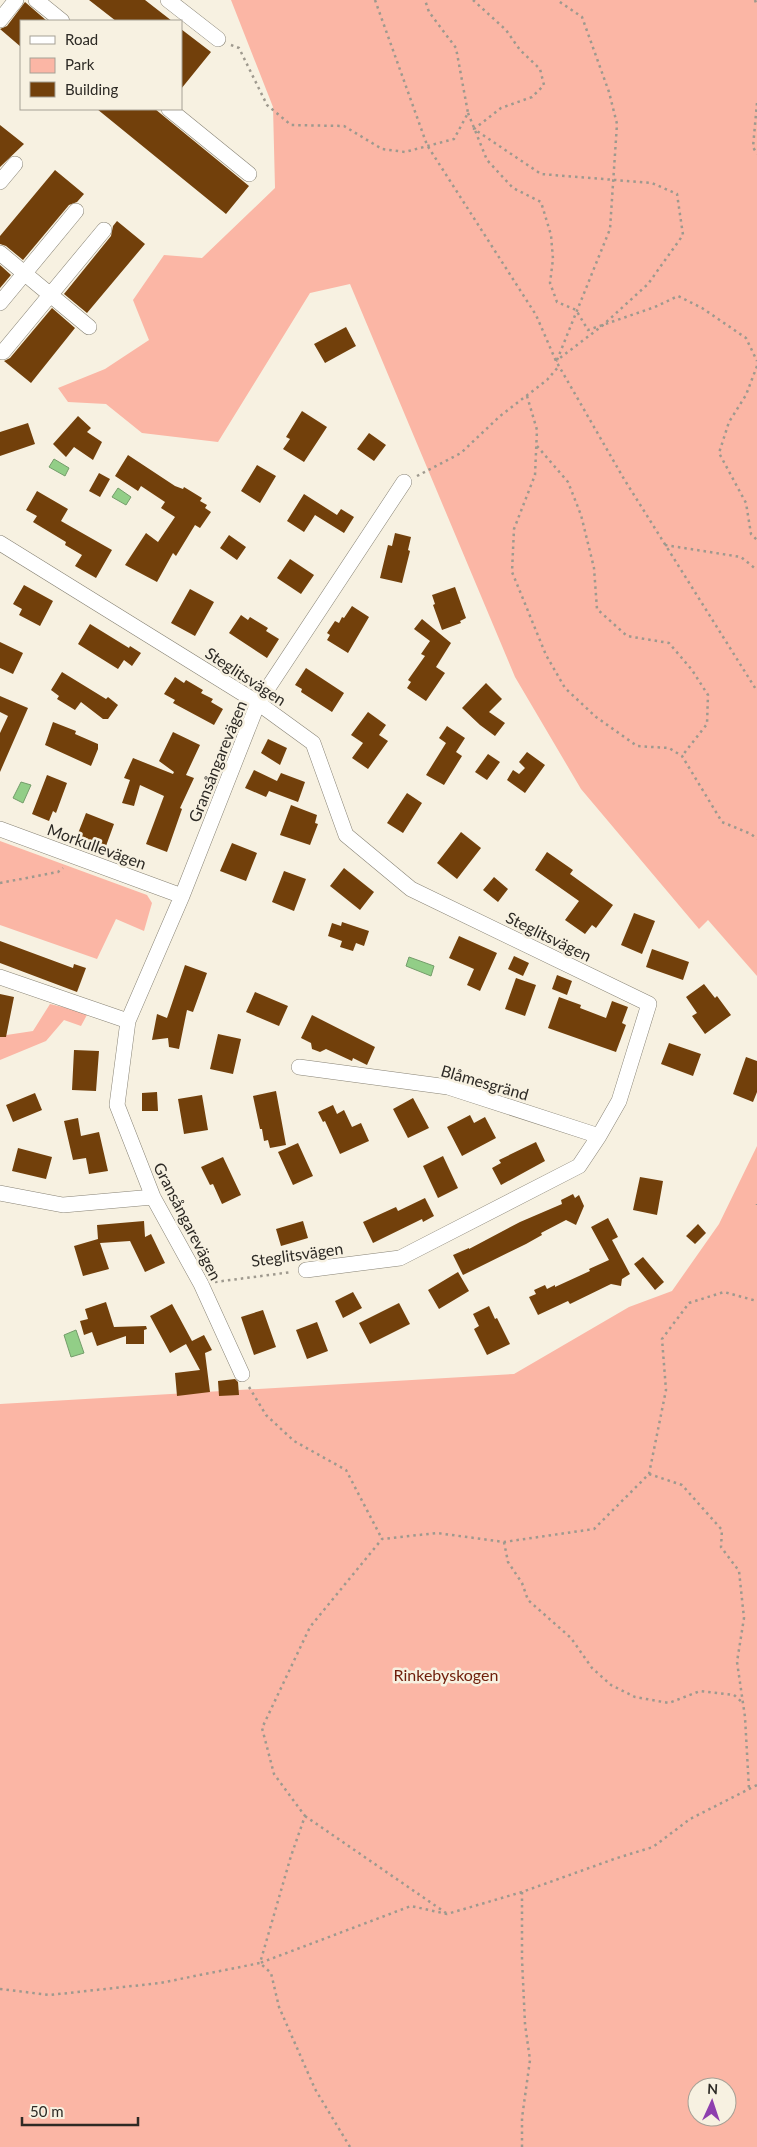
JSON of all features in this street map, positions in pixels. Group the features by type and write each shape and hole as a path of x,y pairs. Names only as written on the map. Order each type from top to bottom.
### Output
{"street":[{"path":"0,20 16,0"},
{"path":"36,0 61,20"},
{"path":"168,0 218,39"},
{"path":"170,110 249,174"},
{"path":"0,182 15,164"},
{"path":"0,303 76,211"},
{"path":"3,352 104,230"},
{"path":"0,253 89,327"},
{"name":"Gransångarevägen","path":"242,1374 201,1284 153,1197 117,1105 128,1021 182,896 258,703 404,482"},
{"name":"Steglitsvägen","path":"0,543 258,703 314,743 346,835 411,889 649,1004 619,1101 579,1166 400,1258 306,1270"},
{"name":"Morkullevägen","path":"0,829 182,896"},
{"path":"0,977 128,1021"},
{"name":"Blåmesgränd","path":"299,1067 448,1087 599,1136"},
{"path":"0,1193 63,1205 153,1197"}],"path":[{"path":"375,0 427,145 536,315 556,361 624,479 757,691"},
{"path":"425,0 429,12 456,48 468,112 487,160 513,188 541,202 551,235 553,259 550,283 557,302 576,310 588,330 655,307 678,296 702,308 746,338 757,360"},
{"path":"473,0 506,30 520,50 540,69 544,85 532,97 501,108 474,129"},
{"path":"556,361 610,229 617,124 609,92 582,17 557,0"},
{"path":"755,0 757,6"},
{"path":"218,39 240,48 267,105 291,124 344,126 382,149 405,152 454,139 468,112"},
{"path":"757,103 753,147 757,154"},
{"path":"474,129 541,174 652,183 677,194 684,235 648,284 602,326 556,361"},
{"path":"404,482 461,453 500,416 547,380 559,366"},
{"path":"757,366 746,395 729,422 719,453 746,503 751,534 757,540"},
{"path":"528,396 537,430 535,475 514,529 512,572 546,655 565,688 596,717 637,746 669,748 682,756 722,822 751,834 757,840"},
{"path":"536,445 568,482 581,515 594,568 597,609 627,636 669,643 692,670 708,695 707,724 682,756"},
{"path":"665,545 741,556 757,570"},
{"path":"0,883 58,872 78,858"},
{"name":"Steglitsvägen","path":"201,1284 306,1270"},
{"path":"447,1914 305,1816 274,1774 262,1728 310,1627 382,1539 437,1533 504,1542 594,1529 649,1474 666,1390 662,1339 689,1303 724,1292 757,1301"},
{"path":"242,1374 266,1415 294,1441 346,1470 382,1539"},
{"path":"649,1474 682,1484 722,1530 721,1547 738,1571 744,1618 737,1662 743,1703 749,1789"},
{"path":"504,1542 508,1562 522,1584 528,1600 571,1638 592,1668 611,1685 635,1698 669,1703 700,1691 734,1695 743,1703"},
{"path":"0,1989 50,1995 160,1983 260,1963 411,1906 447,1914 522,1892 653,1847 690,1819 757,1785"},
{"path":"260,1963 291,1856 305,1816"},
{"path":"522,1892 522,1968 525,2024 530,2060 522,2118 522,2147"},
{"path":"260,1963 271,1973 279,2007 315,2089 350,2147"}],"green space":[{"path":"231,0 757,0 757,976 708,920 699,929 581,789 515,677 350,284 310,293 218,442 142,433 106,404 68,402 58,388 105,369 149,340 133,300 164,255 202,258 275,188 273,107"},
{"path":"0,841 147,895 152,903 144,931 116,919 97,959 0,925"},
{"path":"50,1004 88,1013 81,1026 64,1020 46,1041 0,1060 0,1036 33,1031"},
{"name":"Rinkebyskogen","path":"757,1146 757,2147 0,2147 0,1404 514,1374 629,1307 672,1291 719,1224"}],"shaded area":[{"path":"54,459 69,468 65,476 49,467"},
{"path":"118,488 131,497 126,505 112,497"},
{"path":"21,782 31,785 23,803 13,798"},
{"path":"409,957 434,966 431,976 406,966"},
{"path":"76,1330 84,1353 71,1357 64,1335"}],"building":[{"path":"89,0 145,0 171,20 115,20"},
{"path":"25,2 46,20 20,20 20,46 0,29 7,26"},
{"path":"182,30 211,52 182,88"},
{"path":"98,110 156,110 249,186 226,214"},
{"path":"0,125 24,144 0,167"},
{"path":"55,170 84,194 77,202 69,205 23,260 6,246 0,244 0,236"},
{"path":"117,221 145,244 87,313 64,294 111,236 113,226"},
{"path":"0,265 11,275 0,288"},
{"path":"52,308 75,328 31,383 4,361 10,358"},
{"path":"346,327 356,346 325,363 314,344"},
{"path":"302,411 327,427 304,462 283,449 290,439 286,437"},
{"path":"78,416 91,428 87,432 102,442 93,460 74,447 66,457 53,444"},
{"path":"28,423 35,444 0,456 0,432"},
{"path":"369,433 386,445 374,461 357,449"},
{"path":"128,455 175,486 183,489 184,487 202,498 200,501 207,505 205,508 211,512 200,528 195,525 176,556 173,553 157,582 125,565 146,533 158,542 175,517 161,508 165,502 141,486 138,491 115,476"},
{"path":"257,465 276,476 260,503 241,491"},
{"path":"99,473 110,479 100,497 89,491"},
{"path":"37,491 68,509 61,521 112,550 96,578 75,566 82,555 65,545 66,542 33,522 37,516 26,510"},
{"path":"304,494 337,515 341,509 354,517 344,533 315,515 304,532 287,521"},
{"path":"395,533 411,537 408,550 410,551 402,583 380,578 388,545 392,546"},
{"path":"229,535 246,547 237,560 220,548"},
{"path":"290,559 314,575 301,594 277,578"},
{"path":"24,585 53,601 40,626 19,615 22,609 13,604"},
{"path":"455,587 466,618 460,621 461,623 442,630 433,605 435,604 432,595"},
{"path":"190,589 214,602 195,636 171,623"},
{"path":"352,606 369,617 348,653 327,640 330,635 327,633 335,621 339,623 342,617 344,618"},
{"path":"241,615 248,620 250,617 268,628 266,631 279,639 267,658 229,633"},
{"path":"422,619 451,643 436,667 445,673 426,701 407,688 411,682 408,680 425,656 421,654 430,641 414,629"},
{"path":"90,624 129,648 130,646 141,653 132,666 124,660 118,669 78,644"},
{"path":"0,642 23,653 13,674 0,668"},
{"path":"306,668 344,693 332,712 301,692 302,689 295,685"},
{"path":"62,672 106,699 108,697 118,705 108,719 103,719 81,702 75,710 57,699 59,696 51,690"},
{"path":"175,677 184,683 186,680 203,690 201,693 213,699 211,702 223,709 214,725 173,703 175,700 164,694"},
{"path":"486,683 502,699 489,712 505,723 495,736 462,708"},
{"path":"0,696 28,708 0,772 0,733 8,716 0,712"},
{"path":"368,712 386,725 379,735 388,741 368,769 352,758 363,743 351,735"},
{"path":"53,722 76,731 75,734 98,744 98,749 91,766 45,745"},
{"path":"447,726 465,738 456,752 462,756 444,785 426,775 446,743 439,738"},
{"path":"173,732 200,745 186,775 194,778 180,808 182,809 167,852 146,844 164,796 140,785 134,806 122,803 130,780 124,778 133,758 173,774 174,772 159,761"},
{"path":"268,739 287,748 280,765 261,753"},
{"path":"527,752 545,765 525,793 507,780 513,770 519,774 525,768 519,762"},
{"path":"488,754 500,762 487,780 475,772"},
{"path":"254,770 277,781 281,773 305,782 298,802 269,791 266,797 245,788"},
{"path":"47,775 67,783 56,813 53,811 49,821 32,814"},
{"path":"407,793 422,803 403,833 387,823"},
{"path":"291,805 317,815 315,823 318,824 310,845 280,835"},
{"path":"86,813 114,824 106,846 77,836"},
{"path":"461,832 481,848 457,879 437,863"},
{"path":"232,843 257,853 246,881 220,871"},
{"path":"547,852 573,870 570,874 613,905 596,928 592,925 585,934 565,920 579,901 535,870"},
{"path":"344,868 374,892 360,910 330,886"},
{"path":"284,871 306,879 294,911 272,902"},
{"path":"494,877 508,889 498,902 483,890"},
{"path":"634,913 655,921 642,954 621,945"},
{"path":"342,922 369,931 364,946 356,943 353,951 340,947 342,941 328,936 332,923 341,926"},
{"path":"459,936 497,953 480,991 467,985 474,969 449,958"},
{"path":"0,941 73,968 74,964 86,968 77,992 0,963"},
{"path":"652,949 689,962 683,980 646,967"},
{"path":"514,956 529,963 523,976 508,969"},
{"path":"185,965 207,973 193,1012 187,1010 179,1049 169,1047 168,1038 152,1040 157,1014 167,1018"},
{"path":"557,975 572,981 567,995 552,989"},
{"path":"516,978 536,985 525,1016 505,1009"},
{"path":"704,984 715,998 717,996 731,1015 705,1034 692,1016 697,1013 686,997"},
{"path":"255,992 288,1006 279,1026 246,1012"},
{"path":"0,994 14,997 6,1037 0,1037"},
{"path":"559,997 581,1005 580,1008 606,1018 612,1001 628,1007 622,1023 626,1025 616,1052 548,1028"},
{"path":"312,1015 375,1047 367,1065 353,1058 352,1061 326,1049 320,1052 312,1049 311,1043 301,1038"},
{"path":"218,1034 241,1039 233,1074 210,1069"},
{"path":"669,1043 701,1054 693,1076 661,1064"},
{"path":"74,1050 99,1051 96,1091 72,1090"},
{"path":"746,1057 757,1061 757,1092 753,1102 733,1094"},
{"path":"276,1091 286,1145 270,1148 268,1140 264,1141 262,1129 260,1129 253,1096"},
{"path":"157,1092 158,1111 142,1111 142,1093"},
{"path":"35,1093 42,1110 13,1122 6,1105"},
{"path":"202,1095 208,1130 184,1134 178,1099"},
{"path":"413,1098 429,1128 408,1138 393,1109"},
{"path":"333,1105 337,1114 344,1110 352,1127 361,1123 369,1141 340,1154 325,1121 323,1122 318,1112"},
{"path":"470,1115 474,1123 485,1117 496,1138 462,1156 447,1127"},
{"path":"78,1118 81,1136 99,1132 108,1171 89,1174 86,1158 73,1160 64,1121"},
{"path":"536,1142 545,1161 501,1185 492,1168 501,1163 499,1160"},
{"path":"298,1143 313,1176 293,1185 278,1152"},
{"path":"18,1148 52,1157 46,1179 12,1171"},
{"path":"443,1156 458,1188 438,1198 423,1166"},
{"path":"223,1157 241,1195 222,1204 213,1184 210,1185 201,1167"},
{"path":"640,1177 663,1181 657,1215 633,1210"},
{"path":"573,1194 575,1198 579,1195 584,1206 576,1225 566,1220 541,1233 542,1235 526,1244 463,1275 453,1255 562,1204 561,1200"},
{"path":"425,1198 434,1216 423,1222 422,1219 373,1243 363,1222 396,1207 398,1211"},
{"path":"608,1218 618,1237 612,1240 630,1274 622,1279 621,1286 611,1284 570,1304 568,1301 538,1315 529,1297 536,1294 534,1290 545,1285 547,1289 555,1285 555,1287 609,1260 591,1227"},
{"path":"144,1221 145,1237 151,1234 165,1263 145,1272 130,1241 100,1243 109,1269 83,1276 74,1246 98,1239 97,1225"},
{"path":"303,1221 308,1238 281,1246 276,1229"},
{"path":"698,1224 706,1233 695,1244 686,1236"},
{"path":"643,1257 664,1282 655,1290 634,1264"},
{"path":"458,1272 469,1291 439,1309 428,1290"},
{"path":"353,1292 362,1308 343,1318 335,1301"},
{"path":"106,1302 114,1327 146,1326 147,1329 144,1330 144,1344 126,1344 126,1336 97,1346 92,1332 84,1335 80,1321 88,1319 85,1309"},
{"path":"399,1303 410,1324 370,1344 359,1323"},
{"path":"172,1304 192,1341 204,1335 212,1350 205,1353 210,1392 177,1396 175,1373 200,1370 186,1344 170,1353 150,1316"},
{"path":"489,1306 510,1344 487,1355 474,1329 479,1326 473,1314"},
{"path":"263,1310 276,1347 254,1355 241,1317"},
{"path":"317,1322 328,1351 307,1359 296,1330"},
{"path":"235,1379 238,1382 239,1395 219,1396 218,1381"}]}
